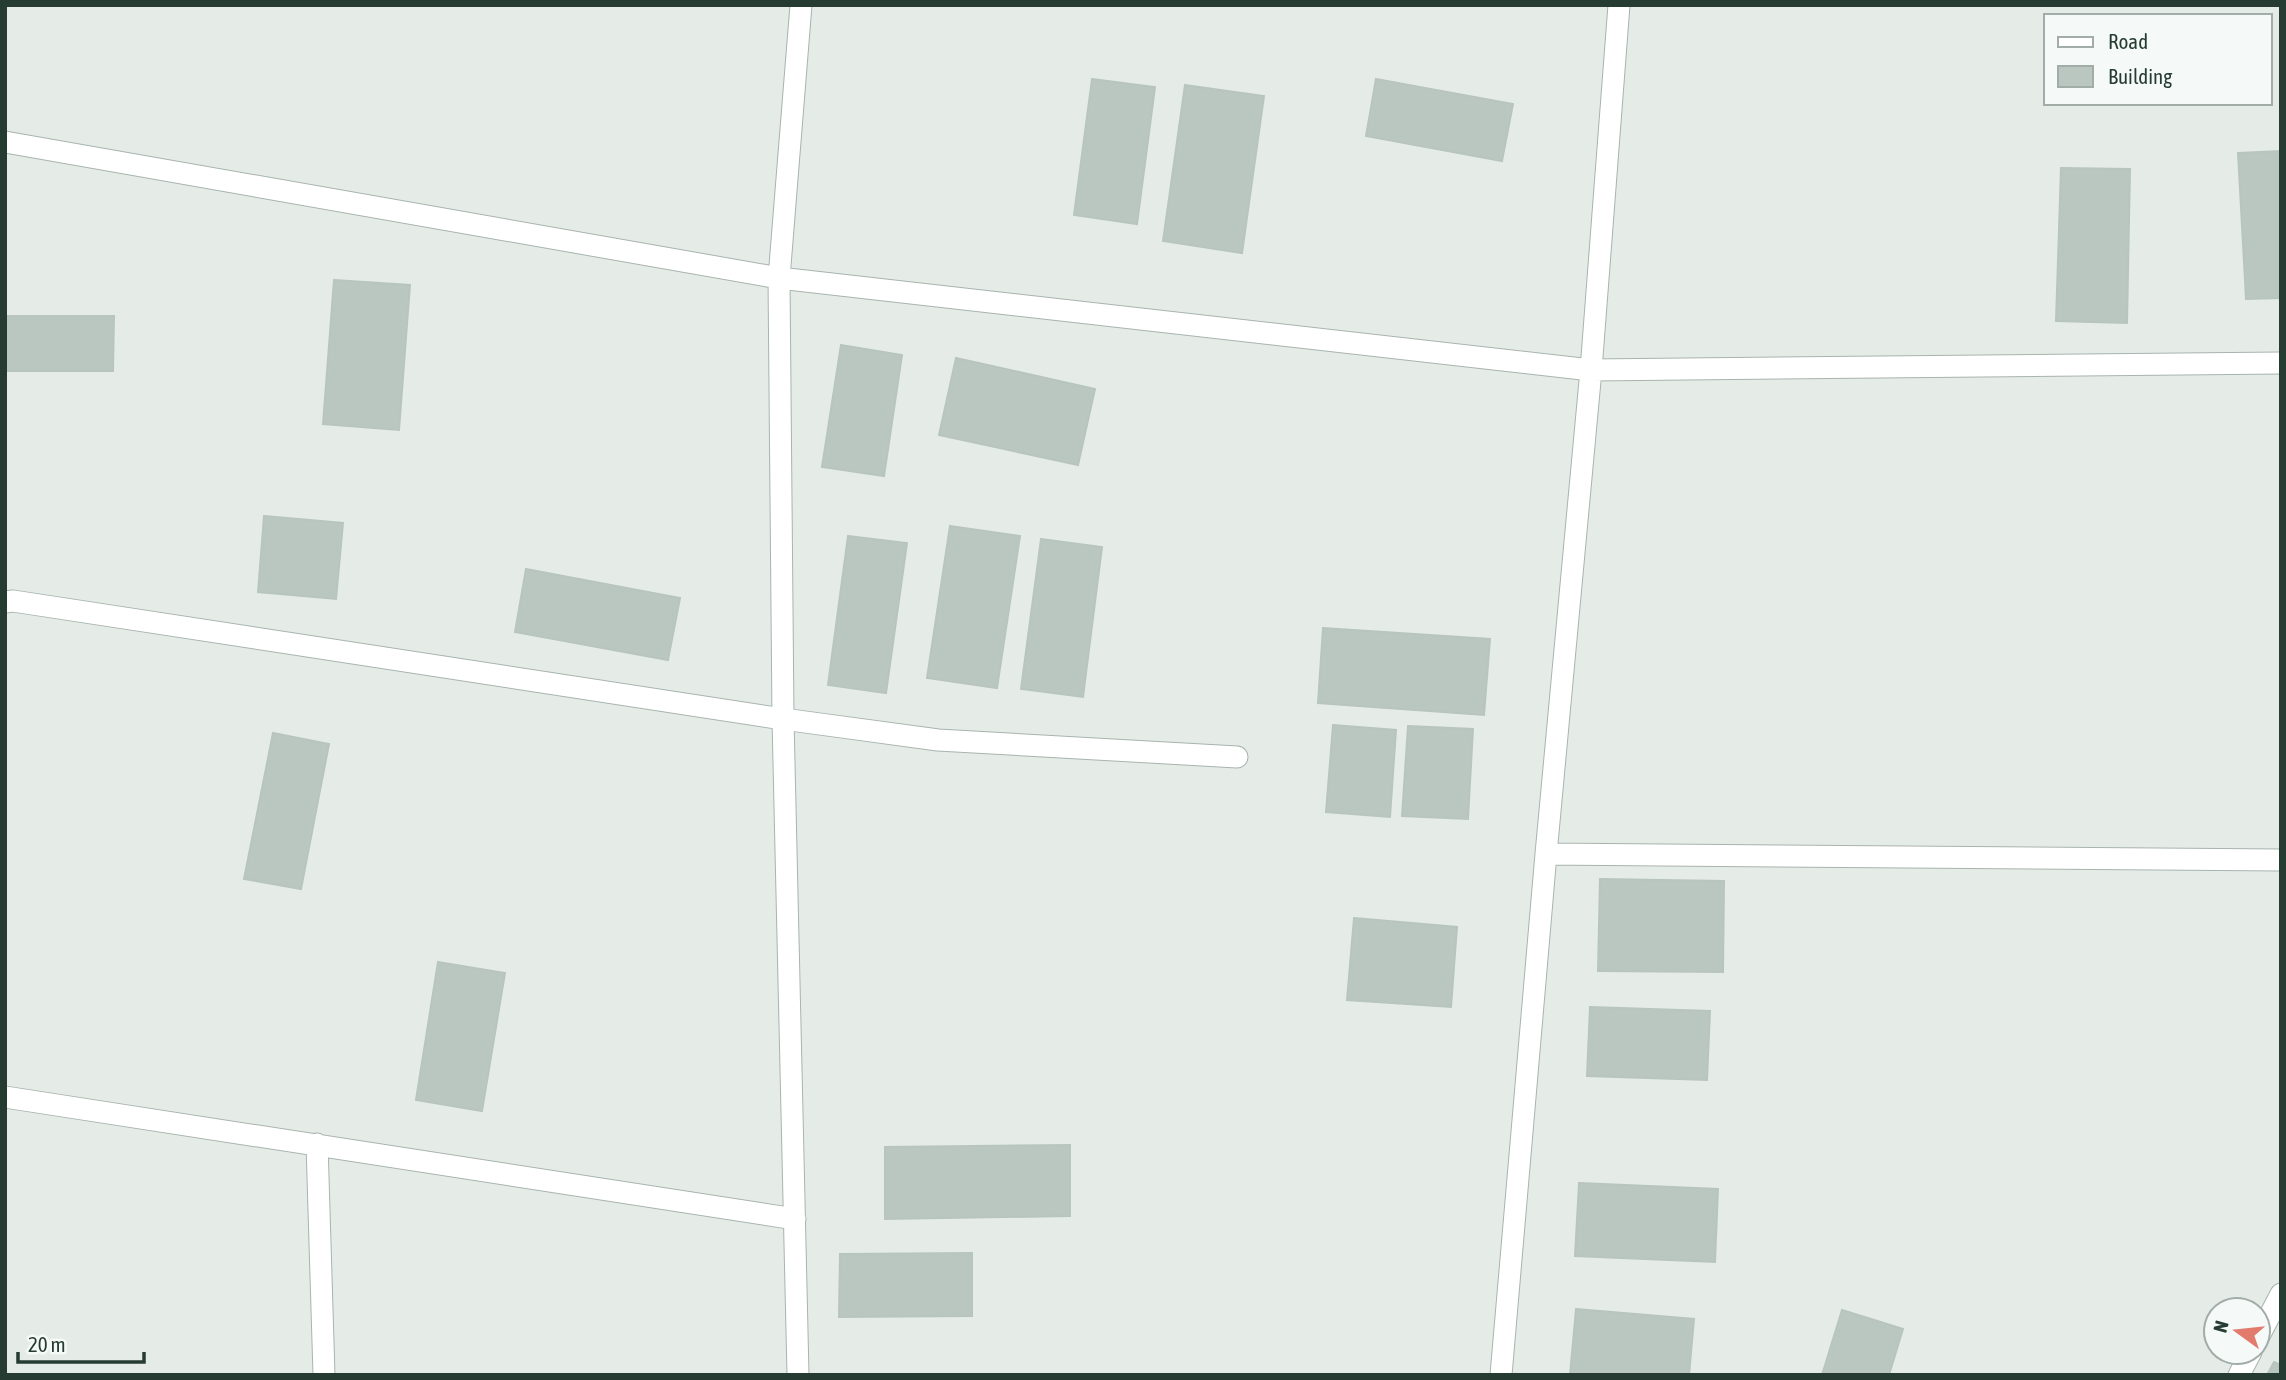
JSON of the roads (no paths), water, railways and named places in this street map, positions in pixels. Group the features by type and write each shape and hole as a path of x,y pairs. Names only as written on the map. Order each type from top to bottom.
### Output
{"street":[{"path":"798,1375 783,719 779,278 801,5"},
{"path":"1501,1375 1591,370 1619,5"},
{"path":"5,142 779,278 1591,370 2281,363"},
{"path":"5,602 13,601 783,719 938,740 1237,758"},
{"path":"1546,854 2281,859"},
{"path":"5,1097 317,1143 795,1219"},
{"path":"317,1143 324,1375"},
{"path":"2272,1311 2281,1294"}]}
